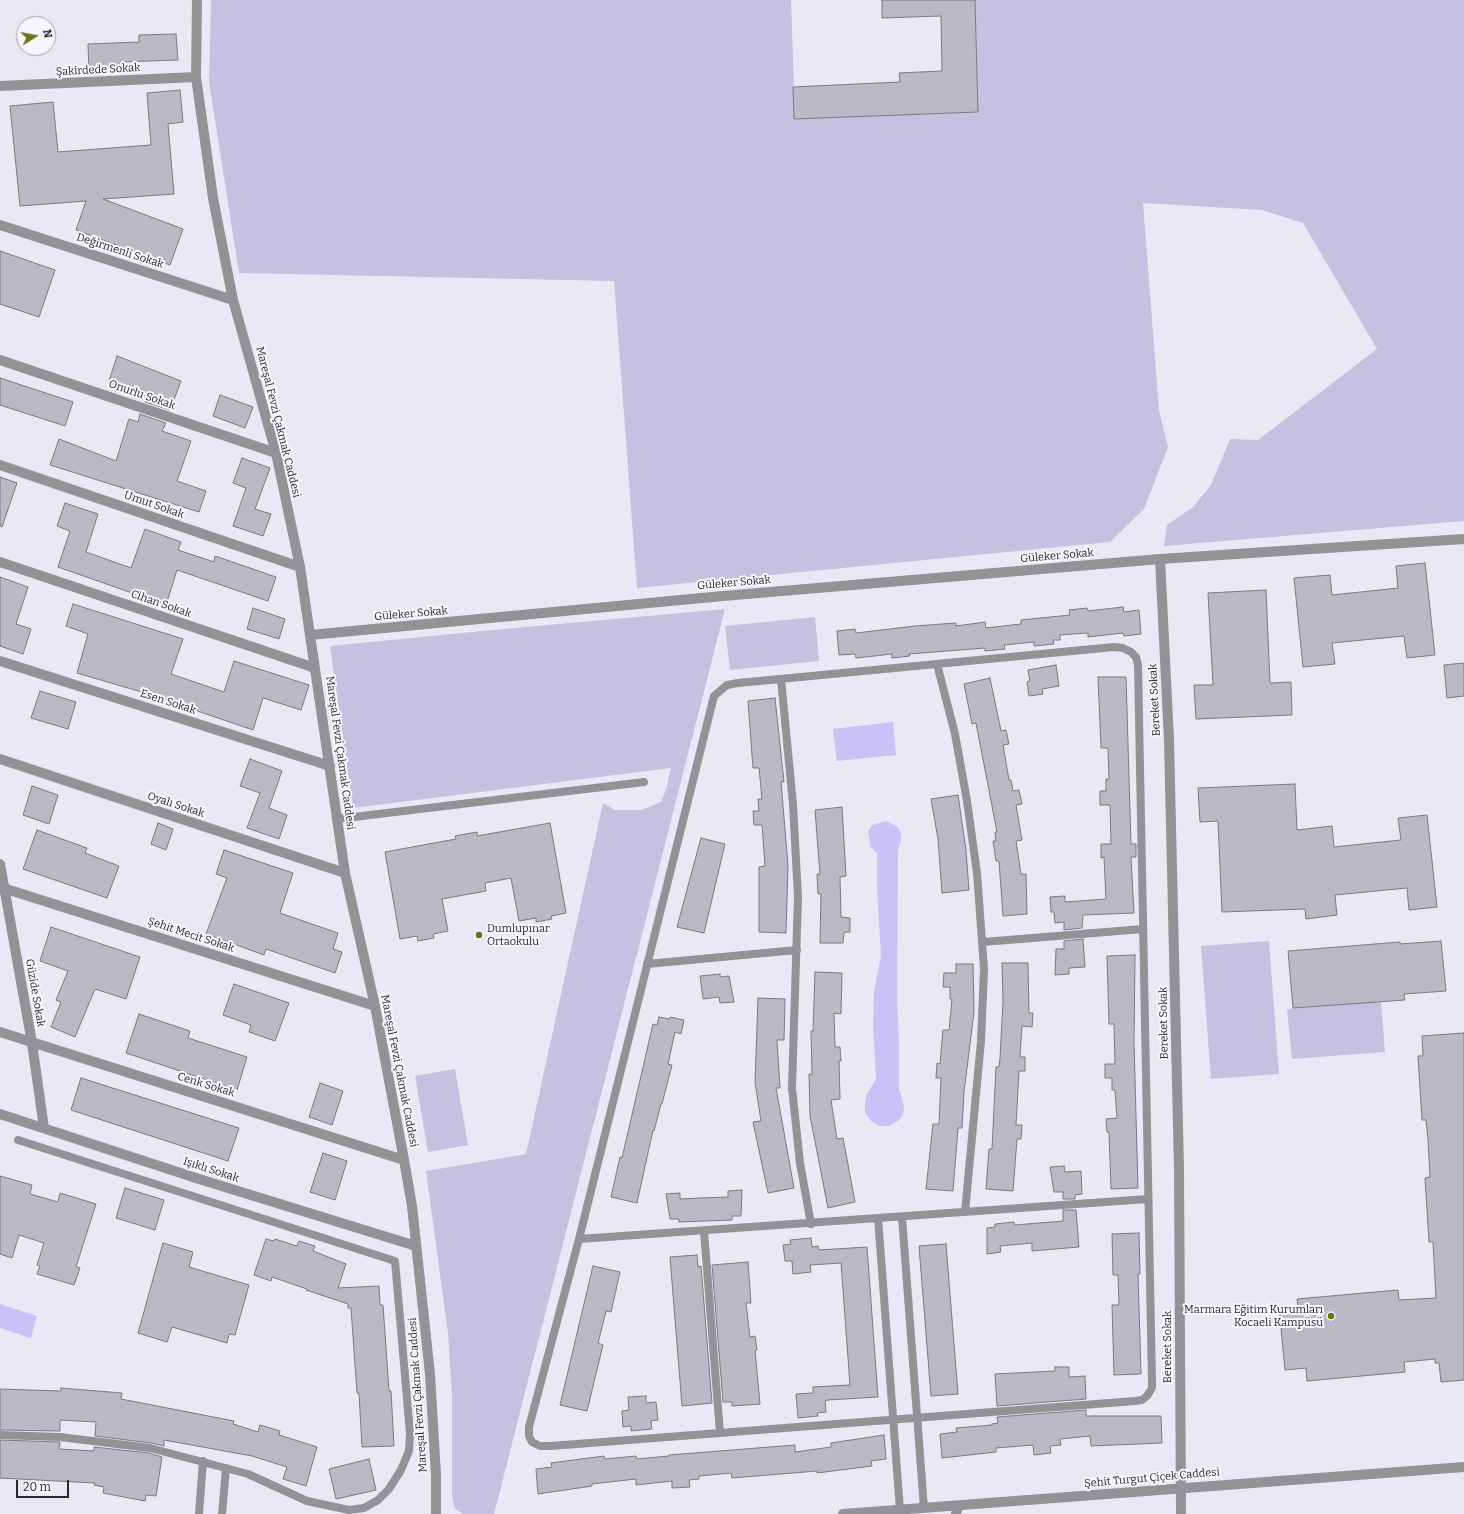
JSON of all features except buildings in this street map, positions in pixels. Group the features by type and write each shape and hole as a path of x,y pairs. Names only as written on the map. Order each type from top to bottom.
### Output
{"street":[{"name":"Mareşal Fevzi Çakmak Caddesi","path":"196,0 196,77 212,198 233,300 276,453 300,567 345,873 375,1006 404,1160 416,1246 430,1374 436,1475 436,1514"},
{"name":"Şakirdede Sokak","path":"0,86 196,77"},
{"name":"Değirmenli Sokak","path":"0,224 233,300"},
{"name":"Onurlu Sokak","path":"0,360 276,453"},
{"name":"Umut Sokak","path":"0,465 300,567"},
{"name":"Güleker Sokak","path":"310,635 715,597 1160,559 1464,539"},
{"name":"Bereket Sokak","path":"1160,559 1169,740 1179,1169 1181,1514"},
{"name":"Cihan Sokak","path":"0,562 315,668"},
{"name":"Esen Sokak","path":"0,661 330,766"},
{"name":"Oyalı Sokak","path":"0,759 345,873"},
{"name":"Güzide Sokak","path":"0,864 2,887 32,1042 44,1128"},
{"name":"Şehit Mecit Sokak","path":"2,887 375,1006"},
{"name":"Cenk Sokak","path":"0,1032 404,1160"},
{"name":"Işıklı Sokak","path":"0,1114 206,1181 416,1246"},
{"name":"Şehit Turgut Çiçek Caddesi","path":"843,1514 924,1508 957,1510 1181,1487 1464,1467"}],"lane":[{"path":"1114,647 1123,648 1131,652 1136,658 1138,665 1152,1388 1147,1396 1142,1400 1135,1401 551,1446 540,1446 532,1442 529,1436 529,1427 579,1239 714,696 727,685 937,664 1114,647"},
{"path":"937,664 955,734 967,801 977,873 983,942 984,969 981,1041 965,1212"},
{"path":"782,679 796,856 797,950 792,1088 800,1163 811,1224"},
{"path":"337,819 644,782"},
{"path":"983,942 1143,929"},
{"path":"647,964 797,950"},
{"path":"0,1435 60,1437 104,1441 150,1448 204,1461 248,1474 307,1501 348,1510 364,1508 378,1500 389,1490 401,1470 409,1451 410,1433 395,1260 18,1140"},
{"path":"579,1239 1148,1200"},
{"path":"902,1217 924,1508"},
{"path":"878,1218 900,1510"},
{"path":"704,1231 720,1433"},
{"path":"199,1514 204,1461"},
{"path":"222,1514 226,1468"}],"shaded area":[{"path":"211,0 791,0 795,119 978,112 975,0 1464,0 1464,521 1164,546 1167,525 1193,507 1211,485 1230,439 1258,440 1377,349 1303,223 1262,210 1143,203 1159,410 1168,447 1144,509 1110,542 637,588 614,281 239,273 209,82"},
{"path":"725,609 494,1514 463,1514 455,1509 452,1496 452,1396 448,1333 426,1171 526,1154 603,803 615,810 641,810 661,802 666,790 671,768 353,808 330,646"},
{"path":"815,617 819,661 730,670 725,626"},
{"path":"893,722 896,755 837,761 833,729"},
{"path":"886,821 898,827 901,834 898,849 897,1001 899,1088 904,1106 903,1115 898,1121 889,1126 879,1126 871,1121 865,1113 867,1094 876,1079 873,1024 874,992 881,956 877,889 877,853 871,848 868,832 872,825"},
{"path":"1269,941 1279,1074 1211,1079 1201,946"},
{"path":"1381,1001 1385,1052 1292,1059 1287,1009"},
{"path":"455,1069 468,1145 428,1152 415,1076"},
{"path":"0,1304 37,1316 31,1338 0,1328"}],"place":[{"name":"Dumlupınar Ortaokulu","path":"479,935"},
{"name":"Marmara Eğitim Kurumları Kocaeli Kampüsü","path":"1331,1316"}]}
